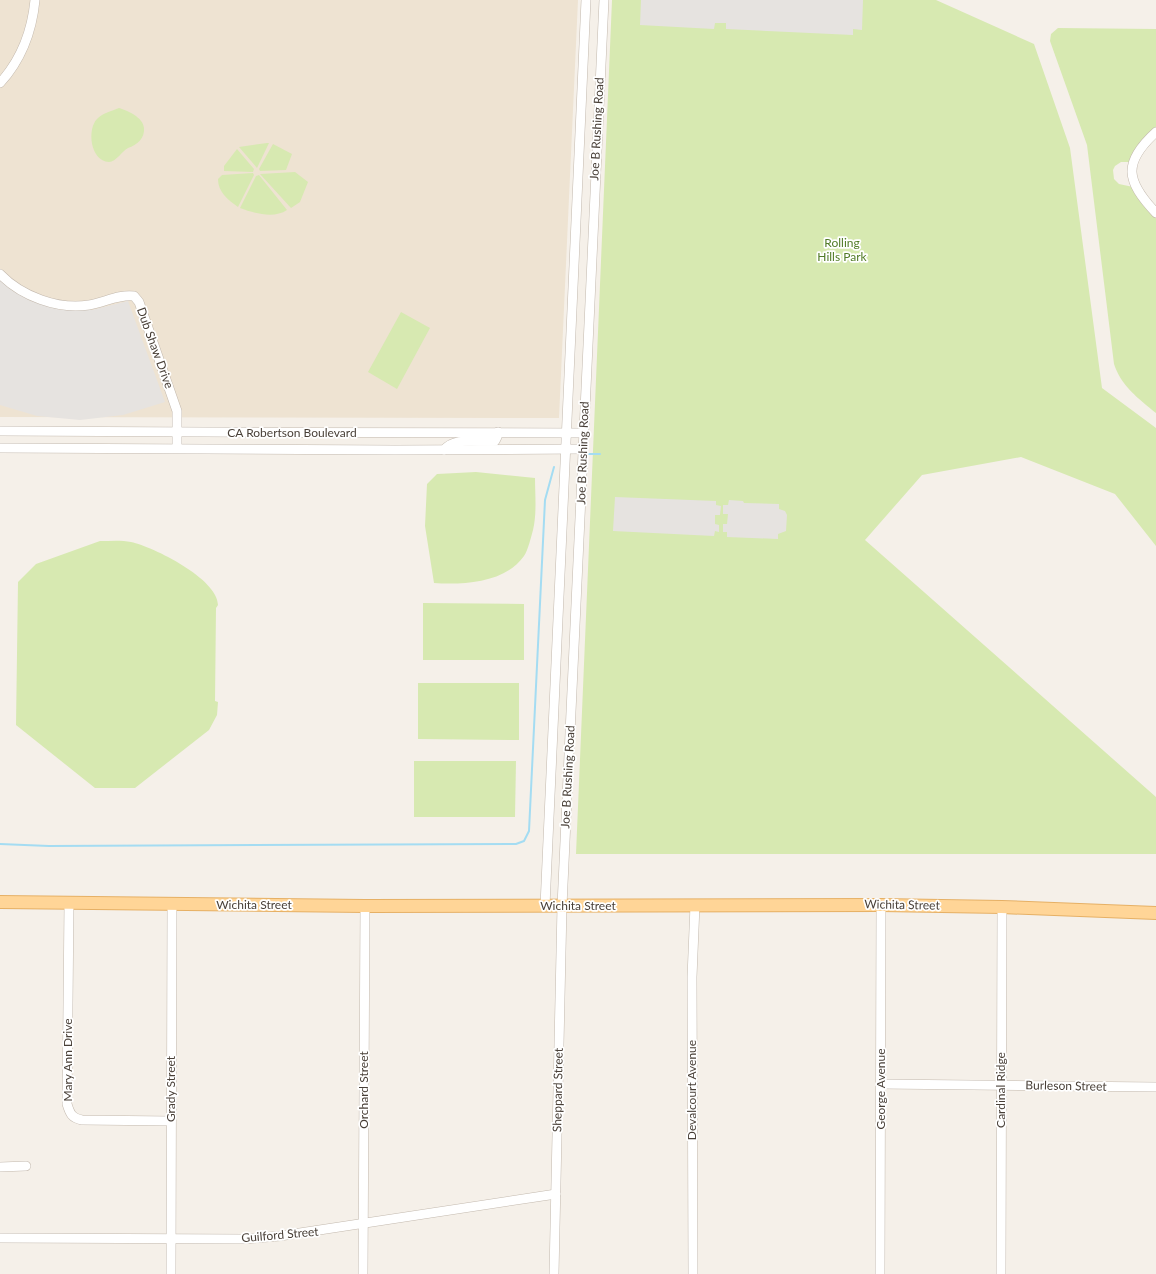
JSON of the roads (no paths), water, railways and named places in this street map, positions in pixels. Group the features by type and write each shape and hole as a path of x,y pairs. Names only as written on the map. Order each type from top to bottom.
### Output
{"main road":[{"name":"Wichita Street","path":"0,902 69,904 365,906 881,905 1002,907 1156,913"}],"street":[{"path":"0,83 14,66 23,49 35,0"},
{"name":"Joe B Rushing Road","path":"545,906 586,0"},
{"name":"Joe B Rushing Road","path":"562,906 592,231 604,0"},
{"path":"582,103 598,104"},
{"path":"1156,132 1137,153 1130,171 1137,190 1156,213"},
{"path":"576,229 592,231"},
{"name":"Dub Shaw Drive","path":"0,274 27,294 52,303 74,306 89,305 125,295 134,296 139,302 177,411 177,448"},
{"name":"CA Robertson Boulevard","path":"0,431 304,434 395,432 584,433"},
{"path":"395,432 395,450"},
{"path":"444,450 448,444 455,441 495,441 498,437 498,432"},
{"path":"304,434 304,449"},
{"name":"CA Robertson Boulevard","path":"0,448 395,450 583,449"},
{"name":"Mary Ann Drive","path":"69,904 69,1113 74,1119 82,1120 170,1121"},
{"name":"Grady Street","path":"170,1274 172,905"},
{"name":"Devalcourt Avenue","path":"693,1274 692,977 695,905"},
{"name":"George Avenue","path":"880,1274 881,905"},
{"name":"Orchard Street","path":"363,1274 365,906"},
{"name":"Sheppard Street","path":"554,1274 562,906"},
{"name":"Cardinal Ridge","path":"1002,907 1002,1274"},
{"name":"Burleson Street","path":"880,1084 1156,1087"},
{"path":"0,1167 26,1166"},
{"name":"Guilford Street","path":"0,1238 245,1239 280,1236 363,1224 556,1194"}],"waterway":[{"path":"588,454 600,454"},
{"path":"0,844 49,846 516,844 524,841 529,831 545,500 554,467"}],"park label":[{"name":"Rolling Hills Park","path":"842,250"}]}
